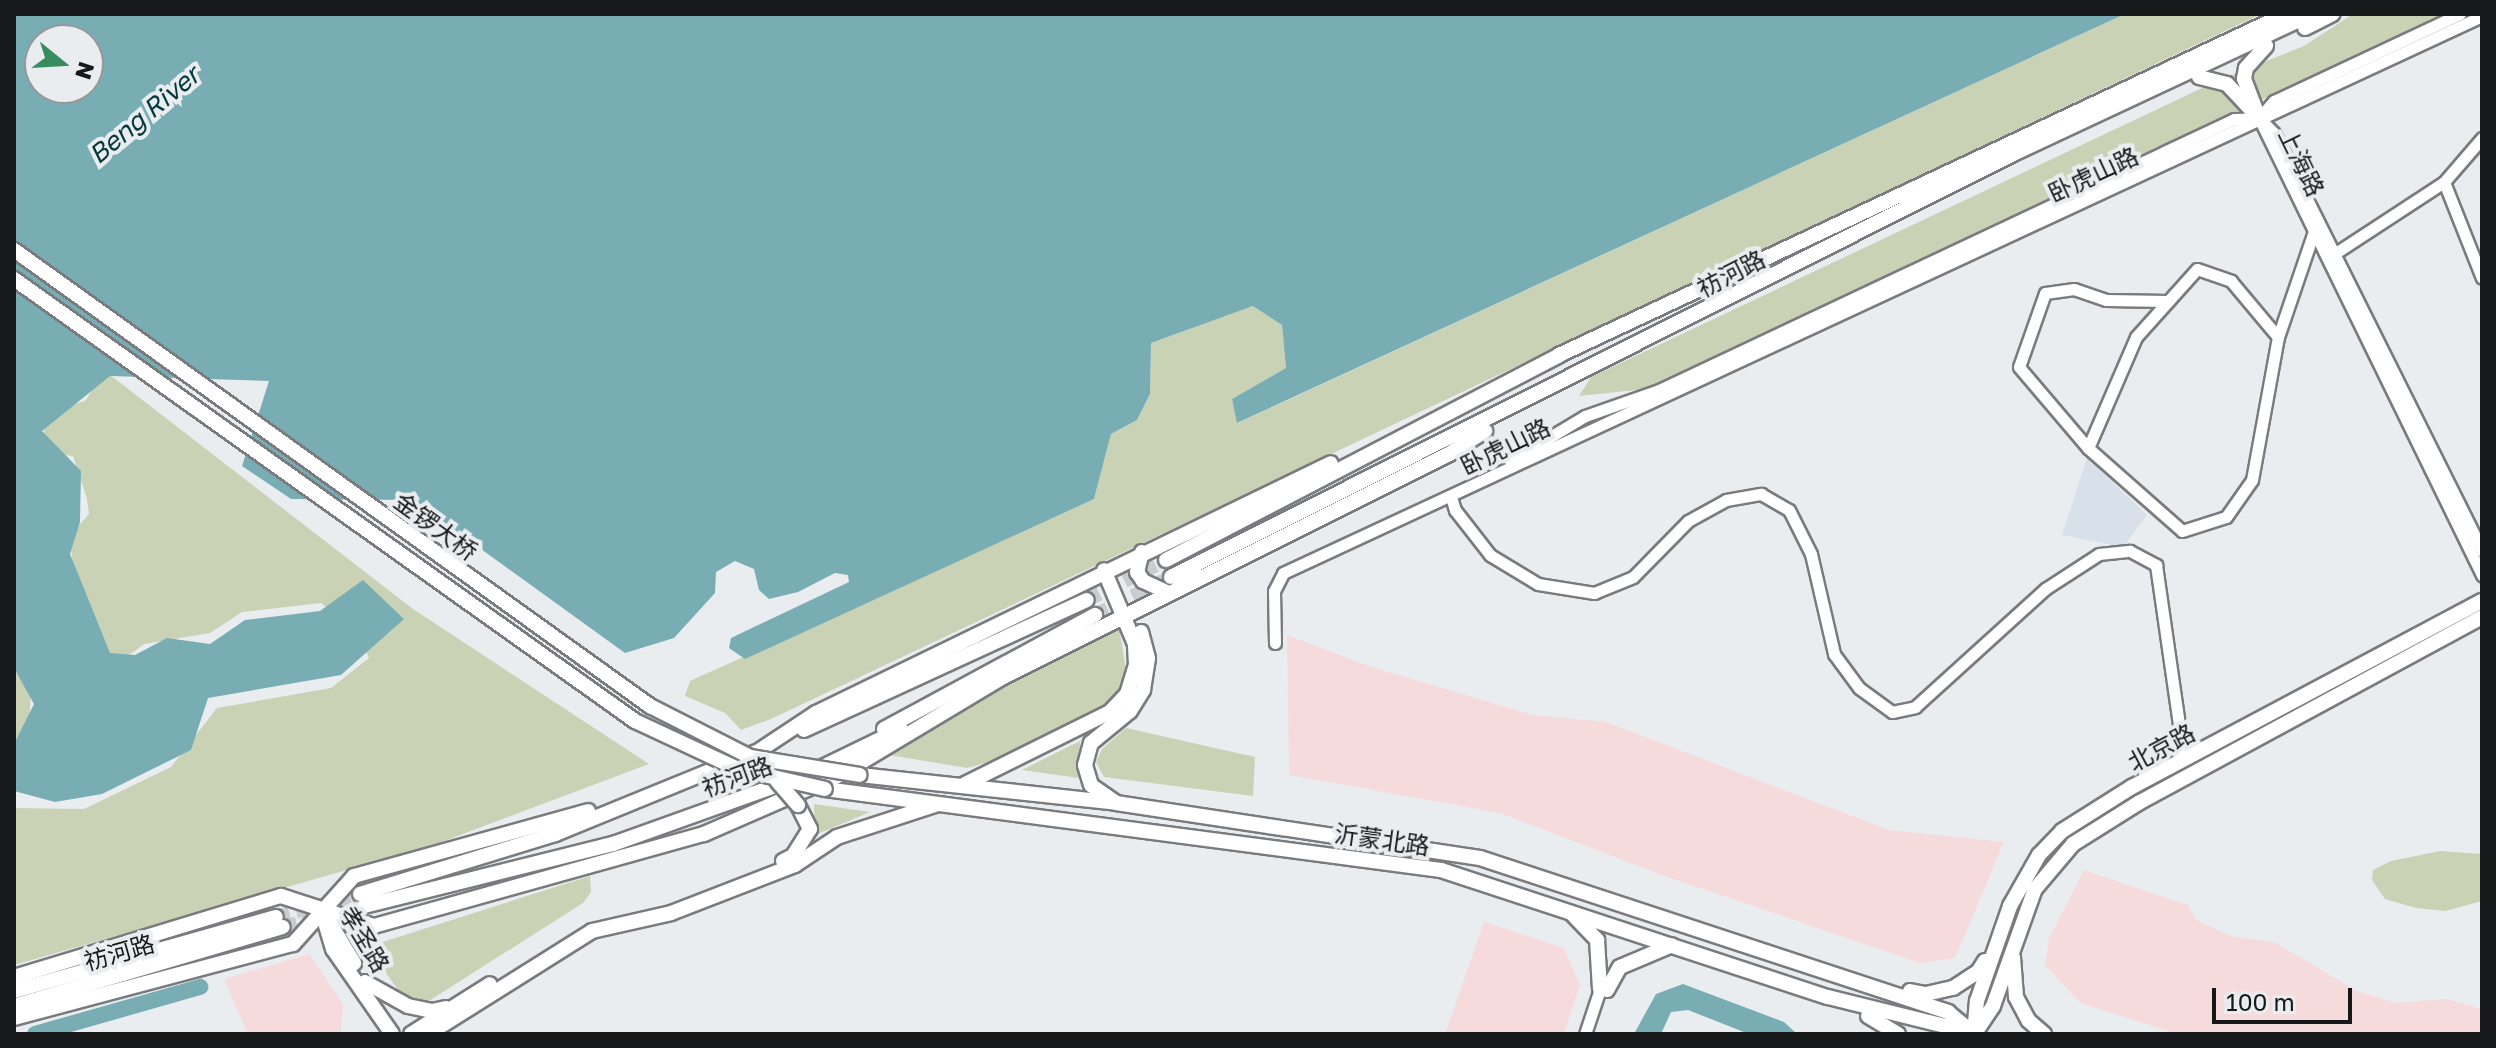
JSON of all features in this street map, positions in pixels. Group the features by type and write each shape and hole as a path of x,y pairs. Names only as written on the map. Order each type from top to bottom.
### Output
{"main road":[{"name":"祊河路","path":"1166,560 1559,355 2286,14"},
{"name":"祊河路","path":"1171,577 1543,394 2011,155 2312,14"},
{"path":"2011,155 2096,126 2333,14"},
{"path":"2259,118 2244,79 2246,68 2266,46"},
{"path":"2199,77 2227,84 2259,118"},
{"name":"金锣大桥","path":"14,250 650,706 750,757 860,775"},
{"name":"金锣大桥","path":"14,279 635,721 714,760 770,779"},
{"path":"760,750 816,713 1104,570 1559,355"},
{"path":"808,774 1125,613 1449,454 1543,394"},
{"path":"1142,552 1137,572 1143,581 1169,593"},
{"path":"1104,570 1148,658 1143,690 1130,711 1091,743 1085,765 1091,785 1116,803"},
{"name":"祊河路","path":"1087,600 688,781 555,834 362,900 552,862 808,774 1095,615"},
{"name":"北京路","path":"1975,1034 1977,1001 2021,881 2062,831 2179,762 2482,601"},
{"path":"963,785 1101,717 1122,700 1131,686 1136,652 1125,613"},
{"name":"北京路","path":"1975,1034 1993,1006 2035,889 2051,866 2091,830 2482,617"},
{"path":"14,977 281,896 374,926 585,870 704,834 840,775 1008,674"},
{"name":"沂蒙北路","path":"860,775 1116,803 1480,858 1948,1012 1975,1034"},
{"path":"411,1034 589,923 668,910 793,856 810,829 798,805 770,779"},
{"name":"沂蒙北路","path":"770,779 825,789 1441,870 1828,997 1975,1034"},
{"name":"祊河路","path":"14,1018 293,944 321,909 354,876 541,827 688,781"},
{"path":"428,1034 592,931 671,913 795,865 837,837 939,804"},
{"path":"585,870 690,817"},
{"name":"孝圣路","path":"321,909 394,1034"},
{"name":"孝圣路","path":"321,909 333,949 394,1034"},
{"path":"1567,910 1597,940 1604,989"},
{"name":"祊河路","path":"14,991 280,922 14,1006"},
{"path":"1848,978 1926,994 1944,992 1978,972 1999,936"},
{"path":"1604,989 1620,967 1674,944"},
{"path":"2012,950 2016,997 2029,1021 2044,1034"},
{"path":"365,982 408,1006 432,1011 454,1006"},
{"path":"1828,997 1898,1034"}],"street":[{"name":"卧虎山路","path":"2259,118 2274,101 2460,14"},
{"name":"卧虎山路","path":"1275,643 1274,591 1283,573 1451,497 1585,416 1659,390 2234,119 2259,118 2482,16"},
{"name":"上海路","path":"2259,118 2482,575"},
{"name":"上海路","path":"2259,118 2274,133 2482,551"},
{"path":"2334,254 2444,182 2482,138"},
{"path":"2444,182 2482,278"},
{"path":"2168,301 2106,300 2074,289 2045,293 2019,367 2088,448 2182,531 2226,517 2252,480 2278,337 2313,234"},
{"path":"2088,448 2136,337 2197,269 2231,281 2278,337"},
{"path":"1451,497 1455,510 1490,555 1538,584 1594,593 1633,577 1688,521 1726,500 1761,494 1789,510 1811,554 1834,654 1859,688 1892,712 1915,707 2045,589 2099,554 2130,551 2156,565 2180,731 2179,762"},
{"path":"1585,1034 1604,989"},
{"path":"1592,1034 1604,989"}],"shaded area":[{"path":"2087,458 2147,515 2123,547 2062,535"},
{"path":"1287,635 1369,666 1533,715 1606,722 1889,830 2004,842 1955,958 1920,963 1662,875 1500,813 1289,775"},
{"path":"2084,870 2188,905 2196,920 2231,936 2276,943 2357,991 2396,1003 2447,999 2482,1009 2482,1034 2178,1034 2080,1003 2045,965 2049,938"},
{"path":"1484,922 1564,948 1580,985 1564,1034 1445,1034"},
{"path":"309,954 343,1004 341,1034 248,1034 224,979"}],"green space":[{"path":"2125,14 2261,14 771,719 741,730 725,713 685,696 690,681 1094,499 1111,434 1137,420 1150,394 1151,343 1253,306 1282,325 1286,368 1232,399 1238,423"},
{"path":"2353,14 2444,14 1645,389 1579,396 1591,377 2217,81 2304,46"},
{"path":"105,371 413,609 649,764 431,846 14,965 14,808 84,809 171,767 217,708 331,688 369,658 357,632 321,603 242,612 210,633 144,644 121,661 105,659 79,604 69,537 89,514 87,499 73,456 44,452 44,423 59,408 85,401"},
{"path":"1119,627 1126,670 1117,695 1104,708 999,759 967,768 865,751"},
{"path":"14,670 31,690 29,726 14,742"},
{"path":"1126,728 1255,757 1253,796 1104,777 1096,762 1102,749"},
{"path":"1080,741 1079,778 1022,770"},
{"path":"814,804 870,812 815,835"},
{"path":"2440,851 2482,854 2482,901 2445,911 2416,908 2385,899 2372,880 2373,870 2391,861"},
{"path":"590,876 591,892 583,903 424,1004 404,998 367,947"}],"water":[{"name":"Beng River","path":"14,14 2125,14 1237,423 1232,399 1286,368 1282,325 1253,306 1151,343 1150,394 1137,420 1111,434 1094,499 745,659 729,648 731,638 849,582 848,575 835,573 798,592 769,599 759,590 754,569 735,561 716,572 715,593 674,638 625,653 413,500 291,499 242,466 269,381 110,376 42,431 81,471 80,522 70,554 110,653 135,655 167,638 210,644 245,620 320,611 363,580 404,619 341,675 208,698 191,750 102,794 55,802 14,791 14,744 34,704 14,668"},
{"path":"1683,984 1784,1022 1797,1034 1749,1034 1688,1010 1671,1012 1661,1034 1634,1034 1656,994"}],"waterway":[{"path":"35,1034 200,987"}],"tunnel":[{"path":"1087,600 1166,560"},
{"path":"1095,615 1171,577"},
{"path":"276,917 360,894"},
{"path":"283,927 364,906"}]}
